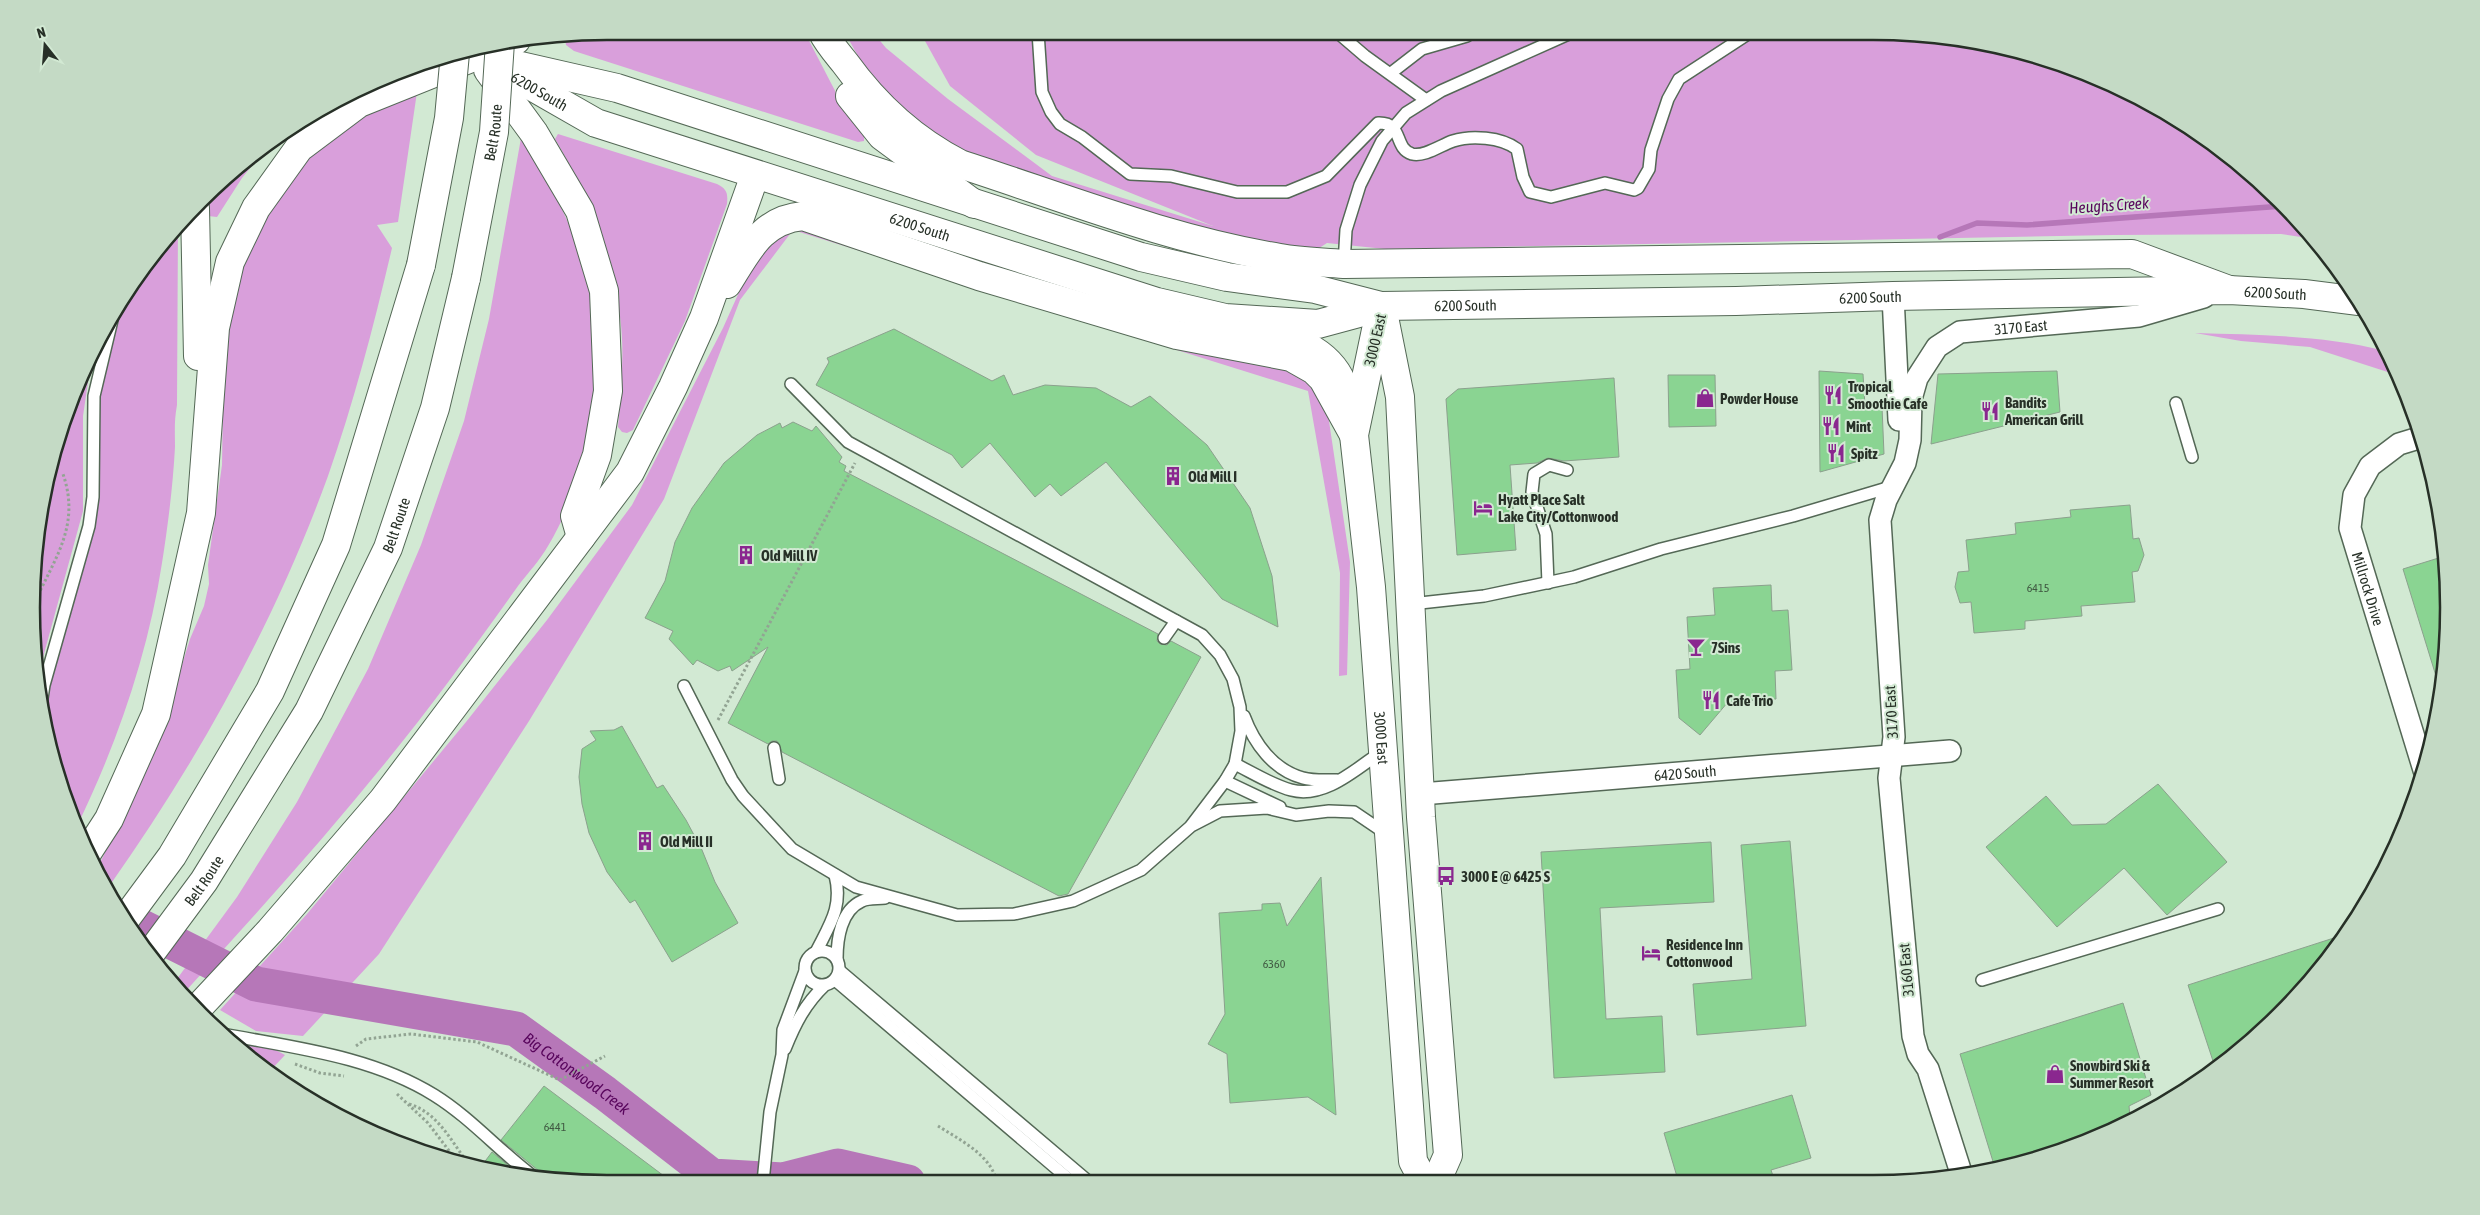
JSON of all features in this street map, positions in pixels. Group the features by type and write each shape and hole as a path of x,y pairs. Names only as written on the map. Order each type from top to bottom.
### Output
{"main road":[{"path":"825,40 832,64 851,98 882,136 974,204"},
{"path":"828,40 872,97 895,120 937,152 960,164 1141,223 1222,246 1282,259 1344,264 1756,261 2132,254 2229,290"},
{"name":"Belt Route","path":"154,949 204,882 309,712 388,548 436,408 466,278 494,132 499,51"},
{"name":"6200 South","path":"478,55 617,88 1141,257 1183,268 1271,284 1315,289 1381,306 1736,302 1893,296 2229,290 2304,294 2349,300"},
{"name":"6200 South","path":"473,56 596,123 1113,289 1225,318 1318,324 1381,306"},
{"path":"469,57 534,132 580,211 604,292 608,391 597,455 575,516 581,537"},
{"path":"130,913 172,856 270,691 336,545 421,265 464,58"},
{"path":"92,844 109,819 156,714 201,513 215,328 230,262 256,208 299,148 359,103 432,68"},
{"path":"201,1004 270,931 383,800 630,472 674,387 704,318 755,175"},
{"path":"704,318 752,245 770,225 786,218 803,216 979,276 1177,335 1291,357 1314,370 1323,379 1354,435"},
{"path":"195,218 201,513"},
{"name":"3000 East","path":"1381,306 1354,435 1371,587 1413,1161 1420,1175"},
{"name":"3000 East","path":"1381,306 1400,397 1421,794 1448,1155 1439,1175"},
{"path":"1225,318 1299,343 1324,358 1335,369 1342,383 1354,435"}],"street":[{"name":"3170 East","path":"1891,756 1894,737 1880,520 1886,500 1905,463 1910,440 1911,399 1917,378 1937,347 1960,332 2139,316 2229,290"},
{"path":"1893,296 1899,420 1905,463"},
{"name":"Millrock Drive","path":"2414,439 2399,444 2370,466 2354,495 2350,528 2358,560 2420,757"},
{"name":"6420 South","path":"1421,794 1950,751"},
{"name":"3160 East","path":"1891,756 1889,778 1913,1036 1918,1054 1928,1069 1959,1168"}],"lane":[{"path":"1039,40 1042,92 1051,112 1060,124 1082,137 1130,174 1171,176 1237,192 1287,192 1326,176 1378,122 1387,122 1394,127 1407,151 1414,154 1424,153 1455,140 1486,139 1509,143 1517,149 1525,184 1530,192 1539,196 1550,197 1605,183 1634,190 1638,188 1644,181 1668,99 1679,79 1739,40"},
{"path":"1346,40 1364,56 1391,73 1426,100"},
{"path":"1391,73 1422,49 1453,40"},
{"path":"1344,264 1346,230 1360,185 1382,141 1406,113 1441,91 1555,40"},
{"path":"45,682 89,526 93,497 94,396 107,342"},
{"path":"791,384 848,442 1202,634 1220,655 1233,679 1250,734 1272,762 1302,778 1339,780"},
{"path":"2176,403 2192,457"},
{"path":"1548,583 1546,534 1532,492 1534,474 1550,466 1567,470"},
{"path":"1411,604 1484,596 1574,578 1661,549 1793,516 1895,485"},
{"path":"1164,638 1176,620"},
{"path":"684,686 732,780 743,796 792,849 856,887 957,915 1014,914 1074,901 1141,870 1190,827 1225,781 1235,764 1241,731 1240,706"},
{"path":"774,748 779,780"},
{"path":"1235,764 1292,791 1315,791 1339,780 1382,751"},
{"path":"1225,781 1296,815"},
{"path":"1190,827 1220,811 1266,808 1296,815 1329,811 1354,812 1389,836"},
{"path":"764,1175 766,1140 782,1055 783,1030 805,971 807,960 816,952 838,907 840,892 836,875"},
{"path":"782,1055 797,1020 810,999 834,974 837,942 847,912 862,901 892,897"},
{"path":"1982,980 2218,909"},
{"path":"816,952 828,952 834,974 1064,1175"},
{"path":"805,971 814,984 834,974"},
{"path":"834,974 1081,1175"},
{"path":"236,1037 368,1064 433,1095 470,1120 498,1148 523,1168"}],"path":[{"path":"709,736 862,449"},
{"path":"40,590 67,532 69,502 63,474"},
{"path":"340,1058 366,1039 411,1034 477,1042 560,1080 605,1056"},
{"path":"451,1153 428,1123 408,1104 420,1107 432,1116 463,1156"},
{"path":"938,1126 980,1156 993,1170 995,1175"}],"shaded area":[{"path":"608,40 809,40 845,110 864,135 864,141 858,142 574,51 566,45 565,41"},
{"path":"849,40 879,40 886,48 948,99 1052,176 1213,226 1036,155 950,86 924,40 1872,40 1910,41 1947,45 2019,59 2055,70 2090,83 2156,116 2218,157 2274,206 2303,237 2281,234 2113,235 1385,249 1327,243 1313,252 1212,235 972,158 917,126 864,67"},
{"path":"417,92 398,222 377,225 392,248 363,363 328,476 284,584 232,688 174,788 112,883 101,861 142,777 172,697 190,639 204,606 209,584 208,565 222,465 224,334 241,255 299,165 370,111"},
{"path":"558,134 717,184 727,194 727,204 685,321 633,430 627,433 622,432 618,427 622,344 616,293 596,225 578,181 555,139"},
{"path":"521,138 550,186 569,224 586,273 593,312 596,353 595,394 589,435 579,474 566,512 541,556 420,719 288,878 188,989 178,978 237,897 297,802 368,669 421,545 464,421 489,319"},
{"path":"252,165 217,217 208,216 206,206"},
{"path":"790,228 819,228 1296,369 1326,401 1350,562 1347,675 1339,676 1340,573 1308,391 793,230 740,300 664,499 529,721 379,954 303,1036 256,1031 220,1010 307,914 466,722 547,620 632,505 723,328 753,261 773,238"},
{"path":"178,237 175,447 172,490 162,563 140,665 118,731 81,819 59,754 47,695 93,527 96,411 115,326 157,262"},
{"path":"2195,333 2291,337 2362,346 2377,349 2388,372 2310,347 2241,341"},
{"path":"89,379 83,416 83,511 43,659 40,608 41,570 45,533 59,461 70,425"},
{"path":"241,1041 268,1046 285,1055 274,1067"}],"building":[{"name":"Old Mill I","path":"894,329 992,381 1004,375 1013,395 1045,385 1096,388 1131,407 1150,396 1207,445 1250,508 1272,576 1278,627 1222,599 1106,462 1061,496 1050,484 1035,497 990,443 962,468 952,455 816,385 829,362 827,358"},
{"path":"1819,371 1863,374 1865,406 1882,407 1884,454 1820,472"},
{"path":"2057,371 2060,412 1931,444 1938,374"},
{"path":"1668,375 1715,375 1716,426 1669,427"},
{"name":"Hyatt Place Salt Lake City/Cottonwood","path":"1614,378 1619,457 1564,461 1548,458 1537,463 1510,465 1516,550 1457,555 1446,399 1458,389"},
{"path":"793,422 812,431 816,426 842,457 839,462 846,466 844,471 1158,634 1157,641 1160,644 1167,645 1171,641 1201,657 1068,894 1059,896 782,752 777,741 772,741 768,744 728,723 768,647 732,671 730,666 718,671 697,660 693,665 669,639 673,631 645,618 665,581 675,542 692,508 724,463 757,435 780,423 782,428"},
{"path":"2130,505 2133,539 2139,538 2144,555 2138,571 2132,572 2135,602 2081,606 2082,616 2025,621 2025,629 1974,633 1971,602 1960,603 1955,587 1958,572 1969,571 1966,540 2016,534 2015,523 2071,517 2070,510"},
{"path":"2438,558 2440,608 2436,675 2403,569"},
{"path":"1771,585 1772,611 1788,610 1792,670 1775,671 1776,699 1728,702 1700,735 1679,718 1676,670 1690,669 1687,617 1715,615 1713,588"},
{"name":"Old Mill II","path":"622,726 657,788 663,785 686,820 702,850 715,882 738,923 672,962 635,900 630,903 607,872 589,833 582,804 579,777 582,749 596,740 590,731 614,730"},
{"path":"2158,784 2227,862 2167,915 2124,868 2057,927 1986,847 2046,796 2072,825 2106,824"},
{"path":"1790,841 1806,1026 1697,1035 1693,984 1752,979 1741,845"},
{"path":"1711,842 1714,902 1600,908 1606,1019 1662,1016 1665,1072 1554,1078 1541,852"},
{"path":"1321,877 1336,1115 1308,1097 1230,1103 1227,1054 1208,1044 1225,1014 1219,913 1262,910 1262,904 1280,903 1287,926"},
{"path":"2333,938 2299,982 2274,1009 2213,1061 2188,985"},
{"name":"Snowbird Ski & Summer Resort","path":"2123,1003 2151,1095 2129,1106 2130,1113 2090,1132 2055,1145 1993,1162 1960,1054"},
{"path":"544,1086 663,1175 570,1174 539,1171 501,1140"},
{"path":"1792,1095 1811,1158 1771,1170 1773,1175 1677,1175 1664,1133"},
{"path":"492,1152 509,1166 497,1164 485,1161"}],"waterway":[{"name":"Heughs Creek","path":"1940,237 1977,223 2027,225 2275,207"},
{"name":"Big Cottonwood Creek","path":"137,925 256,984 516,1029 605,1093 711,1175"},
{"name":"Big Cottonwood Creek","path":"803,1175 838,1166 877,1175"}],"place":[{"name":"Tropical Smoothie Cafe","path":"1833,395"},
{"name":"Powder House","path":"1705,398"},
{"name":"Bandits American Grill","path":"1990,411"},
{"name":"Mint","path":"1831,426"},
{"name":"Spitz","path":"1836,453"},
{"name":"Old Mill I","path":"1173,476"},
{"name":"Hyatt Place Salt Lake City/Cottonwood","path":"1483,508"},
{"name":"Old Mill IV","path":"746,555"},
{"name":"7Sins","path":"1696,647"},
{"name":"Cafe Trio","path":"1711,700"},
{"name":"Old Mill II","path":"645,841"},
{"name":"3000 E @ 6425 S","path":"1446,876"},
{"name":"Residence Inn Cottonwood","path":"1651,953"},
{"name":"Snowbird Ski & Summer Resort","path":"2055,1074"}]}
